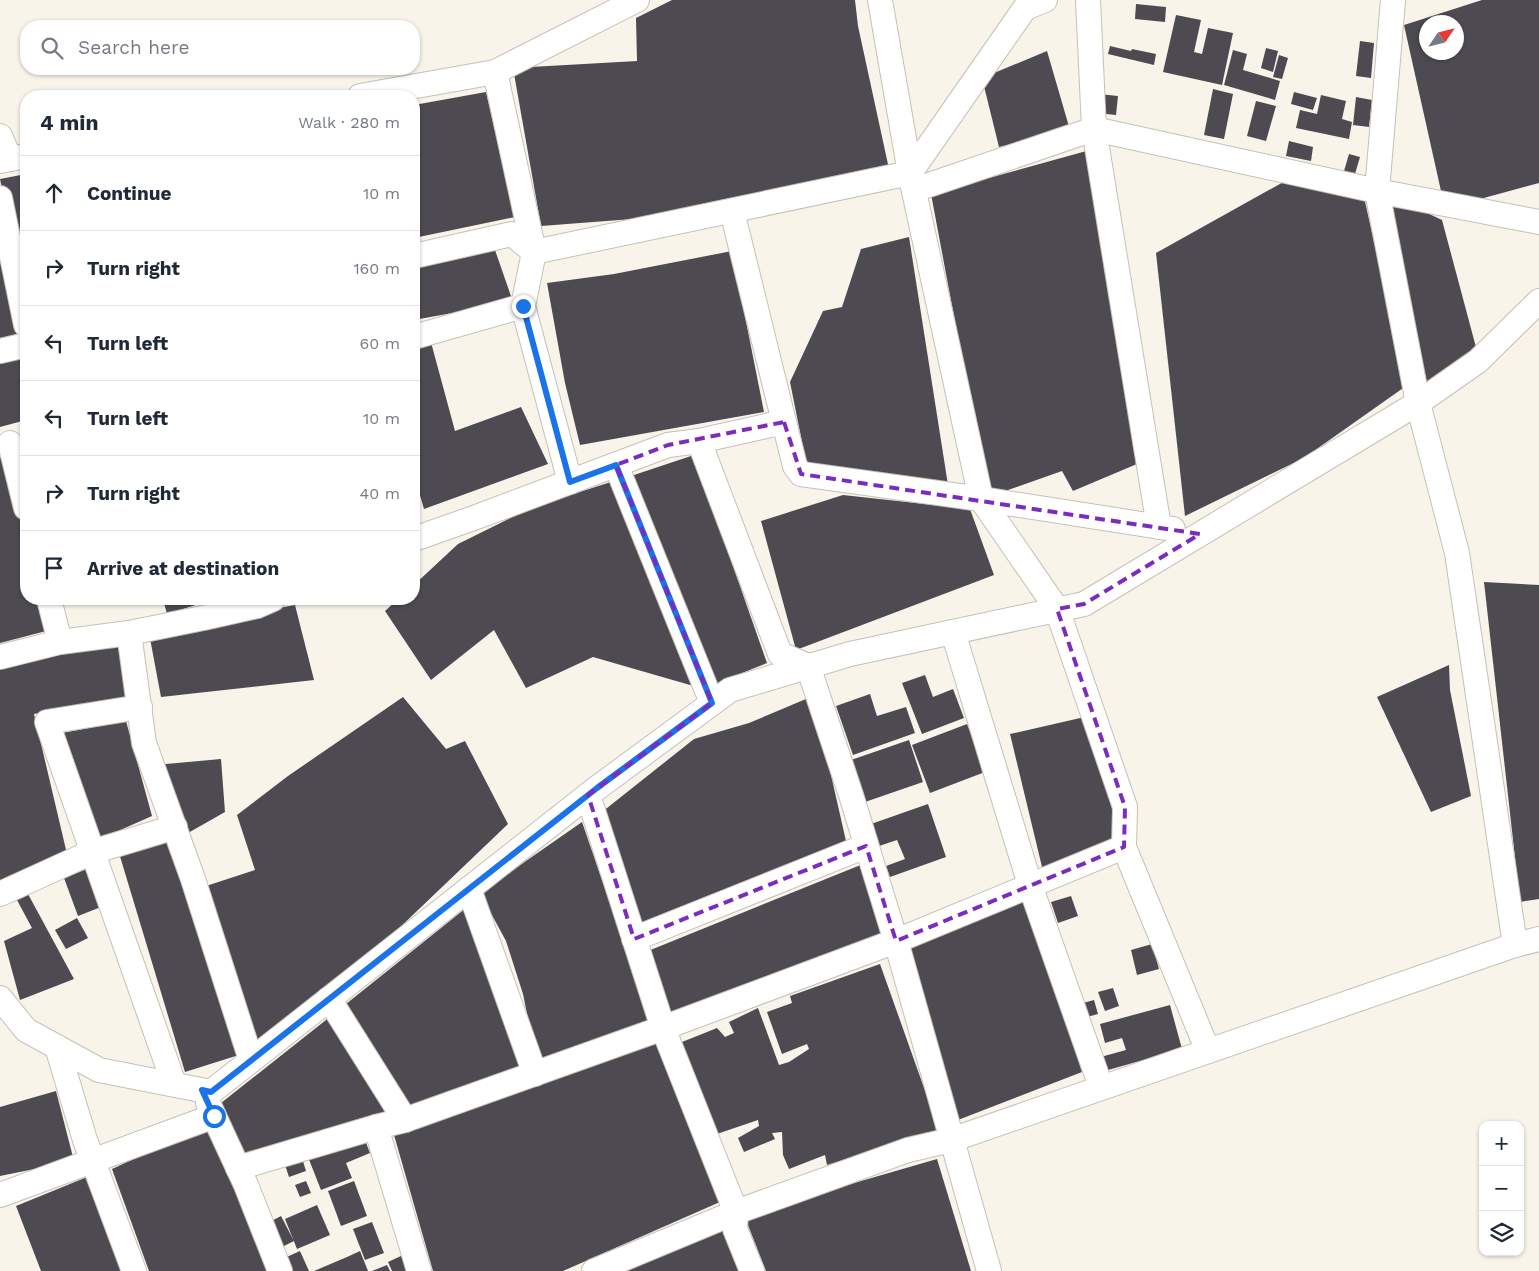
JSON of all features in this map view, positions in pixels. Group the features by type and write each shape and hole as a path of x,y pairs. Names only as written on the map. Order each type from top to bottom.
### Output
{"street":[{"path":"394,90 495,72 638,0"},
{"path":"880,0 912,181 981,499 1057,609 1125,807 1124,848 1208,1051"},
{"path":"1088,0 1094,129 1159,527"},
{"path":"1392,0 1377,191 1418,403 1457,553 1516,945"},
{"path":"912,181 1030,3"},
{"path":"495,72 534,252 523,306 570,482"},
{"path":"534,252 732,211 912,181 1094,129 1377,191 1539,222"},
{"path":"0,136 12,159"},
{"path":"0,198 20,296"},
{"path":"732,211 795,466 801,474 981,499 1200,534"},
{"path":"420,255 512,234 534,252"},
{"path":"0,998 26,1030 99,1070 211,1092 588,795 730,690 850,654 1084,604 1418,403 1478,360 1539,300"},
{"path":"420,335 523,306"},
{"path":"0,352 20,347"},
{"path":"420,531 570,482 668,445 699,441 784,422"},
{"path":"699,441 780,654 808,666 851,795 896,941 950,1140 989,1271"},
{"path":"12,442 20,480"},
{"path":"616,465 712,703"},
{"path":"51,605 60,642"},
{"path":"0,657 60,642 129,633 245,605"},
{"path":"953,632 1030,885 1101,1088"},
{"path":"129,633 144,743 193,879 251,1060"},
{"path":"140,707 47,722 174,1084"},
{"path":"588,795 663,1028 736,1212 735,1229 752,1271"},
{"path":"0,894 92,852 175,827"},
{"path":"634,939 866,846"},
{"path":"238,1168 405,1120 663,1028 896,941 1124,848"},
{"path":"469,889 535,1074"},
{"path":"594,1271 736,1212 908,1150 950,1140 1516,945 1539,939"},
{"path":"329,1000 405,1120"},
{"path":"57,1047 93,1162 134,1271"},
{"path":"202,1090 238,1168 280,1271"},
{"path":"0,1195 214,1116"},
{"path":"376,1127 419,1271"}],"highlighted area":[{"path":"784,422 801,474 1200,534 1084,604 1057,609 1125,807 1124,847 896,941 866,846 634,939 588,795 712,703 616,465 668,445"}],"building":[{"path":"672,0 855,0 858,26 889,169 659,217 541,226 513,68 637,61 636,18"},
{"path":"1482,0 1539,0 1539,183 1480,199 1441,191 1404,25 1419,20 1419,60 1464,60 1464,15 1435,15"},
{"path":"1136,4 1166,7 1165,22 1135,19"},
{"path":"1176,15 1201,20 1194,52 1202,54 1208,28 1233,33 1222,85 1163,72"},
{"path":"1360,41 1374,43 1371,78 1356,76"},
{"path":"1110,46 1156,54 1154,65 1108,54"},
{"path":"1266,48 1278,51 1273,72 1261,68"},
{"path":"1233,50 1247,54 1243,70 1280,81 1275,100 1224,85"},
{"path":"1047,51 1070,130 999,147 982,78"},
{"path":"1279,55 1288,58 1282,79 1273,77"},
{"path":"1213,89 1233,94 1224,139 1204,135"},
{"path":"486,92 515,217 420,237 420,104"},
{"path":"1294,92 1317,98 1313,110 1291,104"},
{"path":"1099,94 1118,96 1116,115 1097,113"},
{"path":"1321,95 1346,101 1342,119 1352,122 1349,139 1296,128 1300,110 1317,114"},
{"path":"1356,97 1372,100 1369,127 1353,125"},
{"path":"1256,101 1276,106 1266,141 1247,136"},
{"path":"1289,141 1313,147 1311,161 1286,156"},
{"path":"1090,150 1144,461 1073,491 1062,471 988,497 931,194"},
{"path":"1349,154 1360,157 1355,174 1344,171"},
{"path":"20,175 20,277 0,179"},
{"path":"1296,175 1364,197 1406,386 1304,458 1185,516 1156,253"},
{"path":"1391,196 1442,220 1477,351 1423,386"},
{"path":"909,237 948,485 807,467 790,382 823,311 842,307 861,249"},
{"path":"495,250 513,302 420,319 420,265"},
{"path":"732,251 764,412 580,445 565,383 547,283 614,274"},
{"path":"0,255 18,334 0,338"},
{"path":"429,335 455,431 521,407 548,464 424,509 420,495 420,337"},
{"path":"20,357 20,422 0,427 0,362"},
{"path":"694,455 767,663 715,684 631,476"},
{"path":"8,456 20,507 20,605 44,605 50,630 0,643 0,458"},
{"path":"617,480 697,687 593,657 526,688 494,630 431,680 385,611 392,605 420,605 420,579 458,544 533,507"},
{"path":"843,495 970,509 994,575 796,650 761,521"},
{"path":"1484,582 1539,585 1539,899 1520,902"},
{"path":"165,605 196,605 167,614"},
{"path":"295,605 314,680 161,697 149,633"},
{"path":"125,637 136,703 66,708 34,714 67,854 0,881 0,669"},
{"path":"1449,665 1450,690 1471,796 1431,812 1377,697"},
{"path":"925,675 933,697 953,689 964,718 922,734 902,683"},
{"path":"870,694 877,716 906,707 915,733 853,755 836,706"},
{"path":"813,696 846,841 642,922 602,812 694,739 749,723"},
{"path":"403,697 446,749 465,741 508,824 327,997 256,1046 200,888 255,870 237,815 288,776"},
{"path":"1089,716 1120,841 1043,871 1010,734"},
{"path":"126,721 152,816 100,839 62,733"},
{"path":"967,724 985,772 930,793 912,745"},
{"path":"909,740 923,782 865,802 851,760"},
{"path":"221,759 225,812 188,833 155,765"},
{"path":"928,804 946,857 890,877 886,866 905,859 897,840 879,846 871,824"},
{"path":"582,822 651,1022 538,1068 523,994 506,941 480,893"},
{"path":"171,838 242,1054 185,1072 119,853"},
{"path":"863,864 886,935 673,1017 648,951"},
{"path":"87,869 101,907 78,916 64,878"},
{"path":"1026,892 1082,1072 958,1120 910,946"},
{"path":"28,894 74,979 20,1000 4,941 32,928 17,900"},
{"path":"1071,896 1078,916 1058,923 1051,902"},
{"path":"471,904 528,1069 409,1112 346,1004"},
{"path":"77,918 88,938 66,949 55,930"},
{"path":"1152,944 1159,969 1137,975 1131,950"},
{"path":"880,964 939,1130 827,1165 825,1155 789,1169 783,1155 782,1132 772,1133 775,1139 744,1152 738,1138 759,1126 758,1120 711,1136 677,1044 717,1028 725,1037 734,1033 729,1022 758,1008 779,1065 789,1062 809,1049 807,1044 782,1054 767,1012 792,1003 790,996"},
{"path":"1113,988 1119,1006 1105,1011 1098,992"},
{"path":"1094,1000 1098,1014 1087,1017 1083,1003"},
{"path":"1170,1005 1182,1049 1101,1072 1097,1058 1126,1050 1122,1038 1105,1043 1100,1024"},
{"path":"331,1016 391,1114 239,1160 216,1107"},
{"path":"657,1041 729,1198 563,1271 433,1271 394,1135"},
{"path":"56,1091 74,1161 0,1176 0,1107"},
{"path":"210,1124 272,1271 149,1271 112,1169"},
{"path":"363,1135 370,1153 346,1163 352,1178 321,1190 308,1157"},
{"path":"302,1158 306,1171 289,1177 285,1165"},
{"path":"937,1159 971,1271 766,1271 744,1215"},
{"path":"92,1175 126,1271 41,1271 16,1206"},
{"path":"306,1181 311,1193 300,1197 295,1185"},
{"path":"354,1181 367,1216 341,1226 328,1191"},
{"path":"317,1205 330,1235 297,1249 285,1219"},
{"path":"281,1216 294,1241 276,1250 264,1225"},
{"path":"724,1219 745,1271 605,1271"},
{"path":"372,1222 384,1253 365,1260 353,1229"},
{"path":"300,1251 309,1271 285,1271 280,1260"},
{"path":"360,1251 368,1271 314,1271 347,1257"},
{"path":"401,1256 408,1271 392,1271 388,1262"},
{"path":"387,1265 390,1271 372,1271"}],"route":[{"path":"214,1116 202,1090 211,1092 597,788 712,703 616,465 570,482 523,306"}]}
